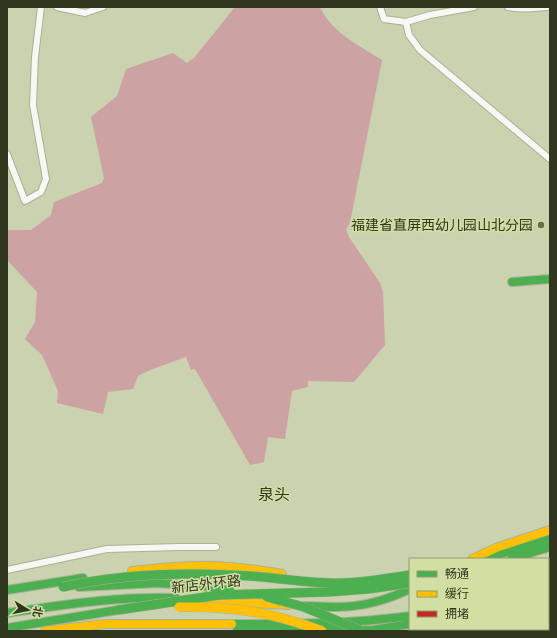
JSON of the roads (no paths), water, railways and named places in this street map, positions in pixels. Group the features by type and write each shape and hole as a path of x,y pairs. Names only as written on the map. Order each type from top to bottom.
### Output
{"main road":[{"path":"512,282 550,279"},
{"path":"474,558 496,548 550,530"},
{"path":"487,558 550,539"},
{"path":"514,558 550,547"},
{"path":"7,590 110,574 181,566 243,568 384,591 409,583"},
{"name":"新店外环路","path":"7,597 108,578 173,573 228,575 328,583 368,581 409,575"},
{"path":"63,587 158,583 212,587 278,599 329,616 362,631"},
{"name":"新店外环路","path":"7,628 219,595 328,592 368,589 409,583"},
{"path":"7,614 73,604 151,596 265,605 343,607 392,597 409,589"},
{"path":"118,610 215,606 292,620 322,631"},
{"path":"45,631 105,624 277,624 359,621 409,616"},
{"path":"237,631 373,630 409,624"}],"street":[{"path":"7,154 25,201 41,192 46,179 33,105 35,56 41,7"},
{"path":"57,7 85,13 103,7"},
{"path":"380,7 384,19 406,22 430,15 474,7"},
{"path":"430,7 430,15"},
{"path":"508,7 514,9 547,7"},
{"path":"406,22 409,35 420,50 550,159"},
{"path":"7,570 107,549 179,546 216,547"}],"place":[{"name":"福建省直屏西幼儿园山北分园","path":"541,225"}],"district":[{"name":"泉头","path":"274,494"}]}
